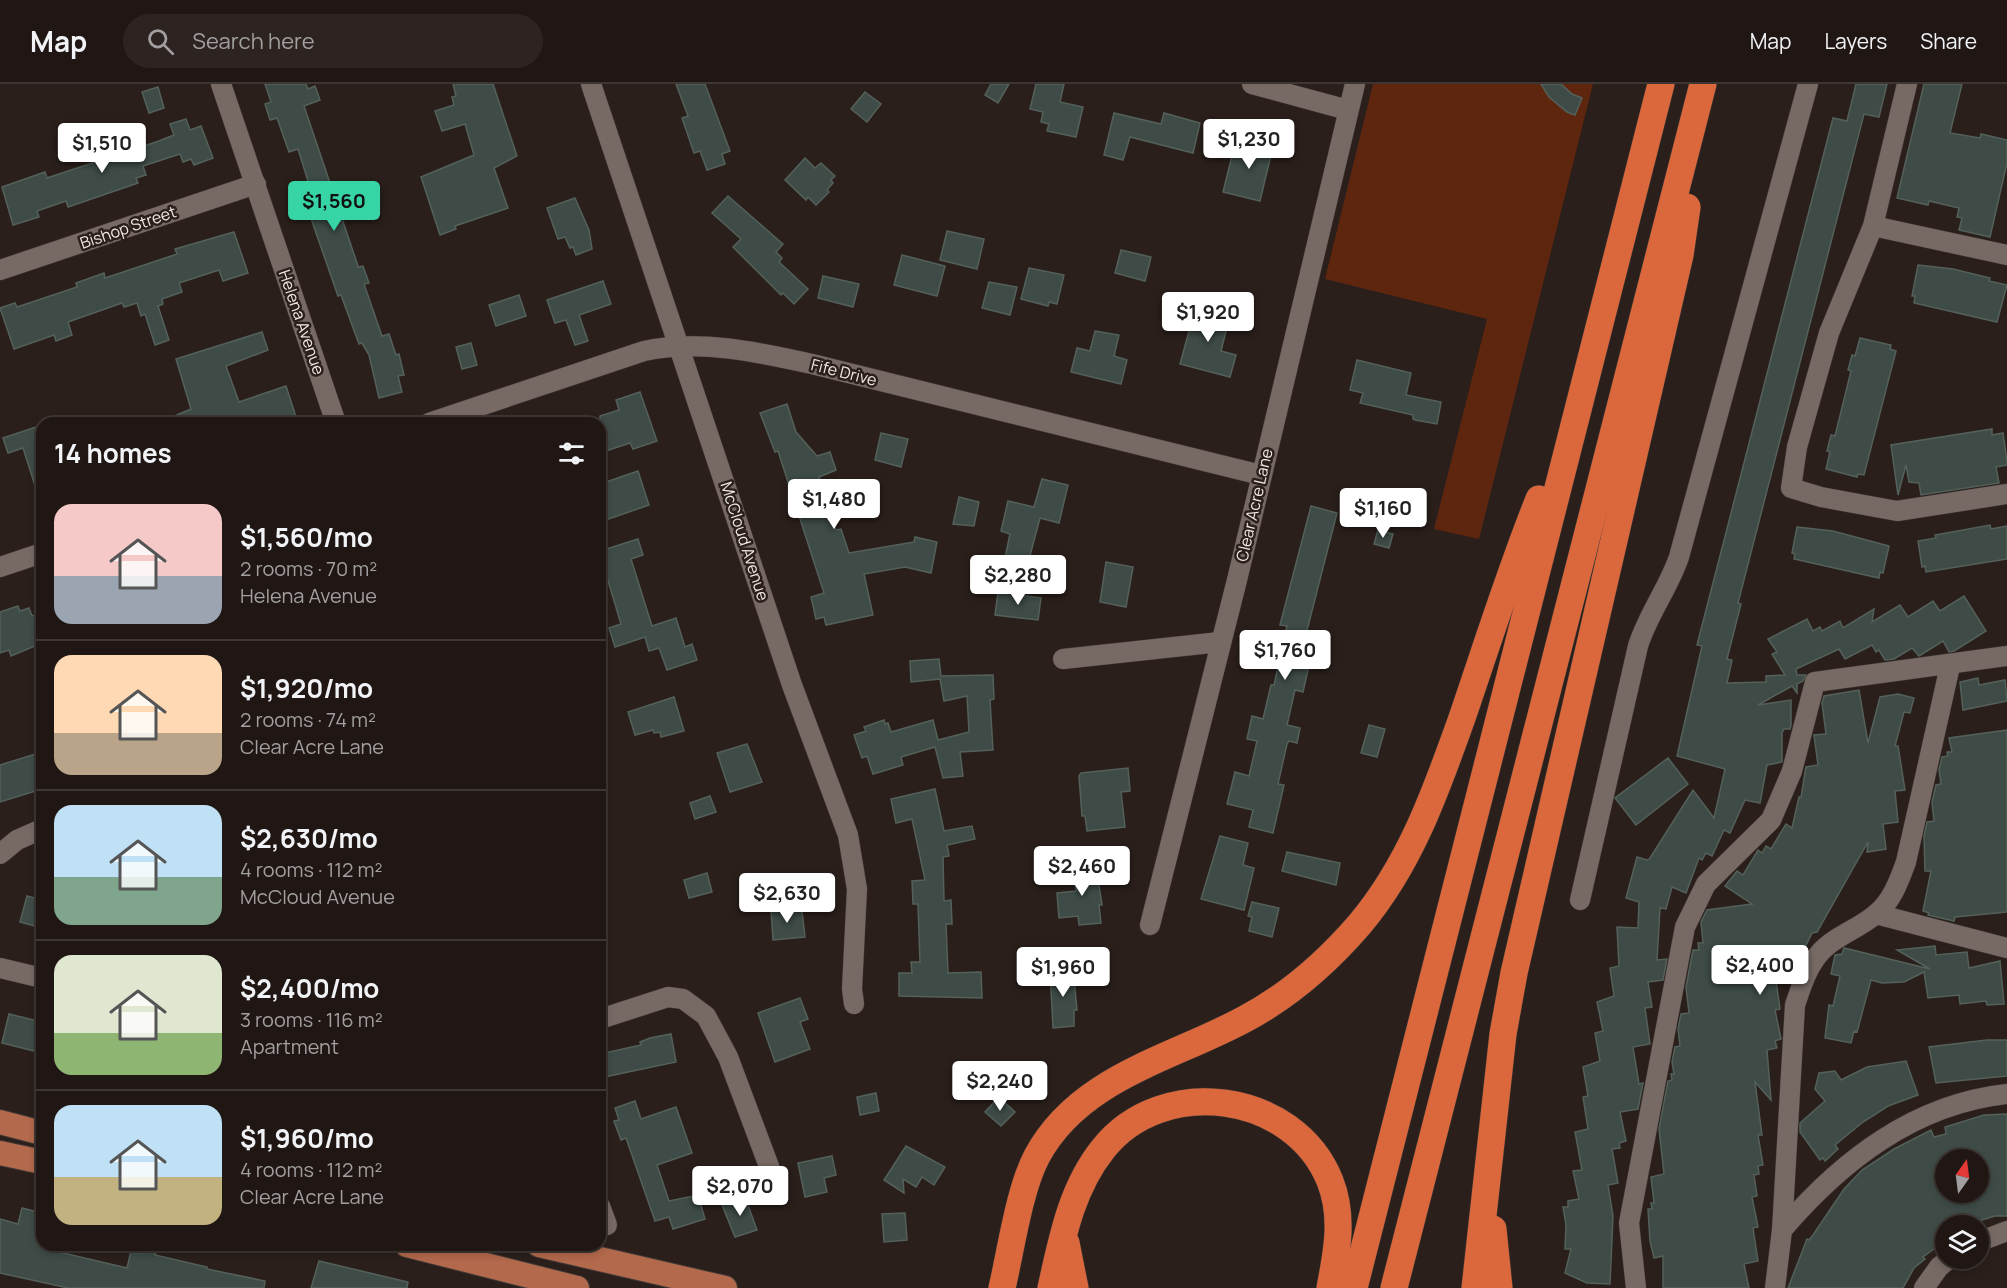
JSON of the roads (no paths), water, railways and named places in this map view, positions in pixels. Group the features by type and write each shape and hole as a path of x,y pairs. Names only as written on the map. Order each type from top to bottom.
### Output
{"highway":[{"path":"1354,1288 1661,84"},
{"path":"1475,1288 1503,1034 1514,973 1680,255 1704,84"},
{"path":"1394,1288 1704,84"},
{"path":"1002,1288 1026,1185 1036,1157 1070,1111 1119,1077 1201,1042 1246,1019 1287,992 1327,958 1351,933 1387,887 1435,796 1532,518 1579,401"},
{"path":"1051,1288 1065,1227 1087,1171 1104,1147 1123,1130 1169,1105 1197,1101 1243,1106 1270,1116 1293,1131 1311,1150 1330,1181 1339,1226 1338,1252 1330,1288"},
{"path":"1487,1174 1499,1288"},
{"path":"1065,1227 1068,1259 1075,1288"}],"main road":[{"path":"0,1122 36,1131"},
{"path":"0,1153 36,1161"},
{"path":"431,1251 577,1288"},
{"path":"565,1251 724,1288"}],"street":[{"name":"Helena Avenue","path":"221,84 334,417"},
{"name":"McCloud Avenue","path":"591,84 792,685 848,835 857,889 852,989 854,1005"},
{"path":"1252,84 1348,110"},
{"name":"Clear Acre Lane","path":"1150,925 1354,84"},
{"path":"1580,900 1638,646 1646,620 1671,580 1679,557 1808,84"},
{"path":"1907,84 1873,226 1829,333 1797,447 1791,488 1821,497 1896,511 2007,494"},
{"name":"Bishop Street","path":"0,270 255,184"},
{"path":"1873,226 2007,255"},
{"name":"Fife Drive","path":"447,417 644,351 680,345 752,352 812,364 1261,475"},
{"path":"0,567 36,555"},
{"path":"1063,659 1220,642"},
{"path":"1636,1288 1629,1223 1685,927 1698,897 1720,869 1771,820 1792,771 1815,682 1950,666 2007,656"},
{"path":"1775,1288 1782,1230 1793,1025 1800,990 1812,962 1820,952 1844,932 1876,914 1898,884 1906,862 1950,666"},
{"path":"0,854 17,840 36,832"},
{"path":"1876,914 2007,948"},
{"path":"0,968 36,977"},
{"path":"606,1017 668,997 683,999 706,1016 728,1057 773,1177"},
{"path":"1782,1230 1809,1198 1869,1148 1897,1130 1951,1106 1984,1097 2007,1094"},
{"path":"1989,1238 2007,1231"},
{"path":"1924,1288 1938,1269"}]}
